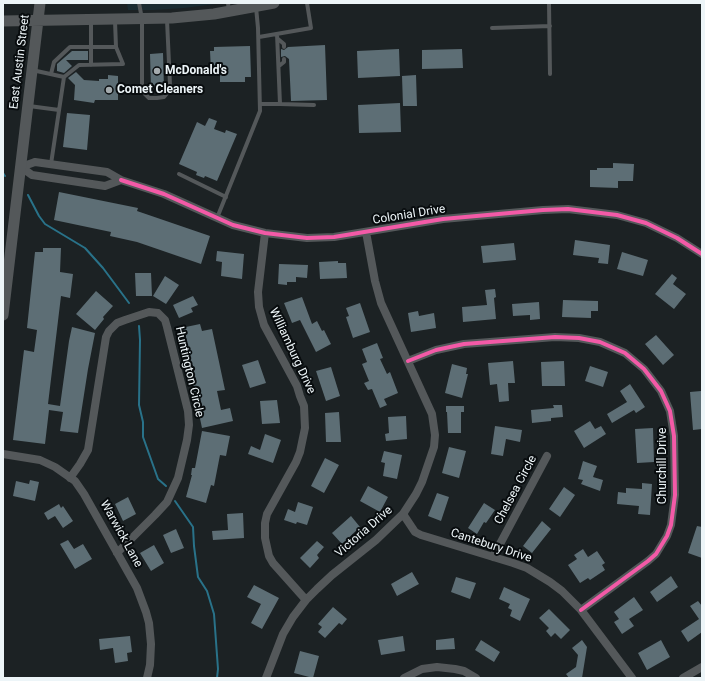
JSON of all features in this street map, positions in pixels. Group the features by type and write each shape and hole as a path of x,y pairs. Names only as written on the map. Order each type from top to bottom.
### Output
{"main road":[{"name":"East Austin Street","path":"3,315 5,282 21,167 40,3"},
{"path":"3,21 115,20 201,16 229,7 256,6 274,3"}],"street":[{"name":"Colonial Drive","path":"21,167 35,162 107,172 121,180 164,194 245,229 266,234 322,238 443,219 568,209 617,215 646,223 677,238 702,254"},
{"path":"21,167 32,175 105,186 121,180"},
{"name":"Victoria Drive","path":"266,678 287,625 306,600 332,575 376,540 403,514 422,482 434,448 435,435 432,414 381,303 375,281 366,232"},
{"name":"Williamburg Drive","path":"266,234 258,292 259,307 264,325 297,386 304,406 305,428 298,457 267,514 265,523 265,538 269,556 273,563 306,600"},
{"name":"Huntington Circle","path":"70,478 85,457 90,443 106,337 109,331 117,324 125,320 149,312 158,313 165,320 188,411 189,425 187,440 178,478 167,502 117,553"},
{"name":"Churchill Drive","path":"408,361 436,350 464,344 555,337 579,338 600,342 625,353 644,369 661,391 670,410 674,436 674,502 671,525 667,536 656,554 582,610"},
{"name":"Warwick Lane","path":"3,454 40,460 55,467 70,478 84,494 137,588 149,623 151,649 147,678"},
{"name":"Chelsea Circle","path":"493,557 547,456"},
{"name":"Cantebury Drive","path":"403,514 415,532 421,535 527,568 539,575 562,592 582,610 632,678"},
{"path":"404,678 422,669 437,667 464,671 476,678"},
{"path":"684,678 702,667"}],"lane":[{"path":"139,3 142,19 142,84 144,93 149,98 164,96 168,92 170,85 167,18"},
{"path":"259,37 278,36 311,28 307,3"},
{"path":"549,3 550,74"},
{"path":"217,218 260,111 259,37 256,6"},
{"path":"91,20 91,65"},
{"path":"51,164 64,77 79,65 123,64 116,47 115,20"},
{"path":"492,28 550,26"},
{"path":"278,36 284,44 284,47"},
{"path":"278,36 280,104"},
{"path":"51,74 54,62 70,47 116,47"},
{"path":"279,66 284,62 284,59"},
{"path":"32,70 64,77"},
{"path":"260,104 314,105"},
{"path":"28,106 59,110"},
{"path":"180,174 226,197"}],"shaded area":[{"path":"127,3 223,3 184,8 128,10"}],"building":[{"path":"325,45 327,100 291,101 289,59 285,56 281,57 281,49 284,50 288,47"},
{"path":"250,46 251,77 245,77 245,82 220,82 220,70 211,71 210,51 214,51 214,47"},
{"path":"399,49 400,76 358,78 357,51"},
{"path":"462,49 463,68 422,69 422,50"},
{"path":"72,51 88,51 88,60 66,60 72,66 64,73 57,71 57,64"},
{"path":"163,53 164,89 151,89 150,54"},
{"path":"76,72 84,80 99,81 99,79 108,79 108,75 118,76 118,100 95,100 94,103 74,100 75,85 68,78"},
{"path":"416,75 417,106 403,106 402,76"},
{"path":"400,103 401,132 359,133 358,105"},
{"path":"67,113 90,115 87,150 63,147"},
{"path":"209,118 217,121 214,129 225,133 226,130 237,134 217,181 205,176 204,178 196,175 197,172 179,164 197,122 205,126"},
{"path":"613,163 634,164 633,181 618,181 618,188 590,187 590,170 597,170 597,168 613,168"},
{"path":"59,192 138,208 137,211 210,236 201,264 137,242 110,236 111,232 54,220"},
{"path":"575,240 610,245 608,264 598,263 599,258 573,255"},
{"path":"514,243 516,260 483,263 481,246"},
{"path":"43,248 61,248 60,272 73,274 70,298 61,296 48,404 60,406 72,327 95,333 78,433 60,431 63,412 49,410 45,444 13,440 24,350 34,352 37,330 27,328 35,252 43,252"},
{"path":"217,251 244,254 242,279 221,276 222,262 216,261"},
{"path":"622,252 648,260 643,276 617,269"},
{"path":"338,261 338,263 346,263 347,278 320,279 319,262"},
{"path":"279,264 308,265 307,278 296,277 296,282 287,282 287,285 278,284"},
{"path":"135,273 151,273 152,296 136,296"},
{"path":"672,274 677,278 673,284 686,294 674,309 655,294"},
{"path":"165,276 179,285 166,304 153,296"},
{"path":"495,289 496,297 494,298 496,319 463,322 462,307 487,305 485,290"},
{"path":"96,291 113,306 103,317 104,319 95,330 76,314"},
{"path":"193,296 198,305 191,308 193,312 179,318 173,305"},
{"path":"302,297 312,324 317,321 322,331 324,330 331,344 316,352 300,320 292,323 284,303"},
{"path":"563,300 598,301 598,311 591,311 591,318 562,317"},
{"path":"539,302 540,319 530,320 530,315 513,316 512,304"},
{"path":"360,303 370,332 353,338 346,317 349,316 346,308"},
{"path":"418,311 419,316 434,313 436,328 411,332 408,313"},
{"path":"200,324 202,331 212,329 225,390 217,391 221,410 230,408 233,421 202,428 181,328"},
{"path":"656,335 674,355 663,365 645,344"},
{"path":"377,343 383,358 380,359 387,374 390,372 398,393 384,399 387,405 380,408 372,389 368,390 364,383 369,381 362,364 367,362 362,349"},
{"path":"258,360 266,383 250,388 242,365"},
{"path":"513,361 515,383 508,383 509,401 499,402 497,384 490,385 488,363"},
{"path":"564,361 565,386 542,386 541,362"},
{"path":"452,364 467,368 466,374 468,374 462,398 445,393"},
{"path":"590,366 608,372 603,387 585,381"},
{"path":"331,367 340,396 326,401 316,371"},
{"path":"630,384 645,407 636,413 634,410 612,423 607,414 627,402 620,391"},
{"path":"701,391 702,429 693,430 690,392"},
{"path":"277,400 280,423 262,424 260,401"},
{"path":"553,405 562,405 563,417 551,418 551,421 532,423 531,410 554,408"},
{"path":"446,406 464,406 464,412 461,412 461,433 448,433"},
{"path":"339,412 341,442 326,442 325,413"},
{"path":"406,416 407,439 386,441 385,434 389,433 388,417"},
{"path":"590,421 595,429 601,426 606,434 584,448 574,431"},
{"path":"495,426 522,430 520,442 506,439 503,456 491,454"},
{"path":"653,428 654,462 637,463 635,429"},
{"path":"202,431 230,436 226,456 220,455 214,486 211,485 206,503 186,497 192,475 192,468 195,468"},
{"path":"265,434 281,440 273,463 248,454 251,446 260,450"},
{"path":"449,447 466,451 459,478 442,473"},
{"path":"384,451 402,455 397,479 383,476 385,463 381,462"},
{"path":"325,458 339,465 324,493 311,486"},
{"path":"583,461 597,466 593,477 603,480 600,491 581,484 583,480 578,479"},
{"path":"30,480 39,482 35,501 13,496 16,481 29,484"},
{"path":"642,483 652,484 650,515 638,514 639,506 617,504 618,492 626,493 626,488 642,489"},
{"path":"368,486 388,497 380,512 360,501"},
{"path":"564,487 575,495 560,517 549,509"},
{"path":"437,493 449,497 441,521 428,516"},
{"path":"128,497 136,514 123,521 115,504"},
{"path":"298,502 313,507 307,525 297,522 296,524 284,520 288,509 295,512"},
{"path":"484,503 495,510 486,523 484,522 477,534 468,528"},
{"path":"59,504 61,508 63,506 73,521 63,528 55,516 48,520 44,513"},
{"path":"243,513 244,538 213,540 212,531 228,530 227,514"},
{"path":"351,516 360,527 342,544 332,533"},
{"path":"542,521 551,529 532,553 523,546"},
{"path":"697,526 702,527 702,558 688,553"},
{"path":"176,529 184,548 171,553 163,535"},
{"path":"68,540 74,549 83,544 92,559 75,569 60,544"},
{"path":"317,541 324,547 317,555 319,558 310,568 300,558"},
{"path":"154,545 164,563 151,571 140,553"},
{"path":"583,549 588,557 597,551 605,563 602,565 605,570 590,580 588,578 580,583 568,565 577,559 574,555"},
{"path":"412,572 419,584 397,596 391,584"},
{"path":"671,576 678,587 657,602 650,592"},
{"path":"456,577 476,583 470,599 451,592"},
{"path":"254,585 279,598 262,629 251,623 261,604 247,597"},
{"path":"504,587 530,599 520,621 510,616 512,610 508,608 510,604 499,599"},
{"path":"634,597 643,610 629,619 634,626 622,634 614,622 619,619 614,612"},
{"path":"698,601 702,606 702,632 688,642 681,631 699,619 690,606"},
{"path":"333,607 347,619 342,625 339,623 325,638 318,632 322,627 318,624"},
{"path":"549,609 570,630 561,639 555,633 551,637 546,631 549,628 539,618"},
{"path":"130,636 132,652 127,653 128,661 115,663 113,648 100,650 99,639"},
{"path":"403,636 405,651 381,655 378,640"},
{"path":"454,638 455,649 436,650 436,640"},
{"path":"481,640 500,652 494,662 475,650"},
{"path":"582,640 587,647 582,678 569,678 566,674 576,667 578,655 572,648"},
{"path":"661,640 670,657 647,670 638,653"},
{"path":"300,651 319,656 313,678 294,673"}],"waterway":[{"path":"28,195 45,224 85,248 103,268 129,303"},
{"path":"139,326 139,405 143,422 143,437 158,479 166,486"},
{"path":"175,501 193,527 198,577 207,591 214,614 218,669 217,678"}],"cycle path":[{"path":"121,180 164,194 233,225 265,233 307,238 334,237 443,219 568,209 617,215 646,223 677,238 702,254"},
{"path":"408,361 436,350 464,344 555,337 579,338 600,342 625,353 644,369 661,391 670,411 674,436 675,495 671,525 667,536 656,554 648,561 581,610"}],"place":[{"name":"McDonald's","path":"157,71"},
{"name":"Comet Cleaners","path":"109,90"}]}
